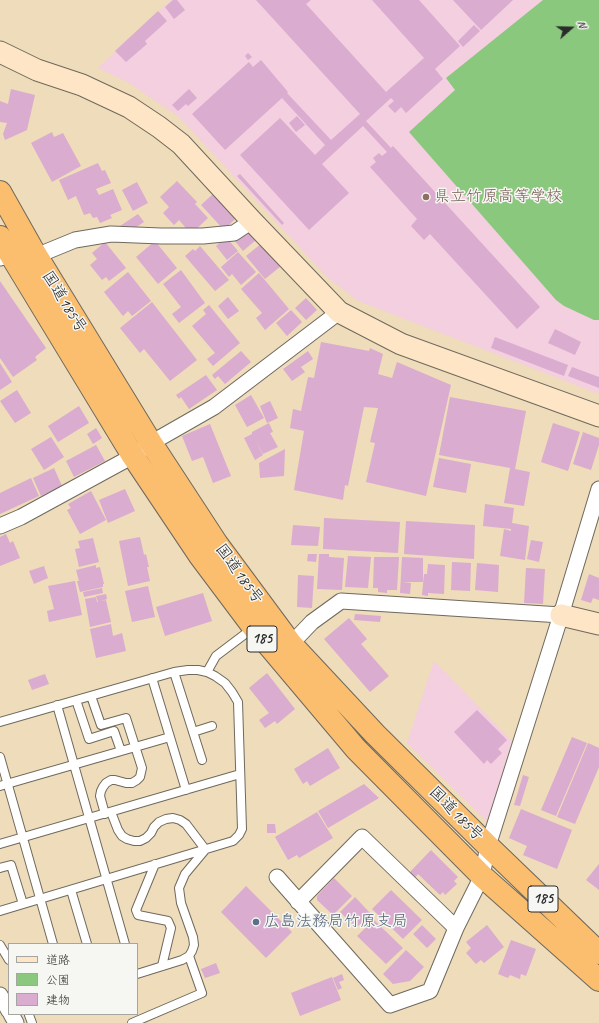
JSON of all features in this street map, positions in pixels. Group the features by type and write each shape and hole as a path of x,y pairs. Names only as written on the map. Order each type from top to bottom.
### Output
{"highway":[{"name":"国道185号","path":"0,192 36,256 151,444 217,544 283,650 356,749 482,876 599,980"},
{"name":"国道185号","path":"4,250 132,456 200,556 254,628 283,650 375,734 599,953"}],"street":[{"path":"0,52 37,70 82,85 129,106 159,127 181,144 339,312 401,344 599,416"},
{"path":"4,250 36,256 75,240 111,234 203,236 234,233 252,221"},
{"path":"0,526 21,517 132,456 214,407 339,312"},
{"path":"277,878 390,1005 430,991 456,928 482,876 488,846 599,489"},
{"path":"283,650 312,622 341,601 561,615 599,624"},
{"path":"298,902 362,837 456,928"},
{"path":"0,995 8,1009"}],"lane":[{"path":"207,672 216,656 254,628"},
{"path":"0,722 174,672 188,670 207,672 225,683 238,702 242,829 233,841 0,911"},
{"path":"174,672 202,760"},
{"path":"152,678 186,790"},
{"path":"91,696 101,725 126,718 142,768 140,777 137,780 132,782 111,780 106,783 101,791 100,796 122,836 134,841 140,841 146,838 159,822 173,818 186,824 205,849"},
{"path":"76,700 89,739 114,732 121,751"},
{"path":"57,706 126,943"},
{"path":"193,732 212,726"},
{"path":"4,785 170,737"},
{"path":"0,757 4,785 23,838 53,943"},
{"path":"1,842 23,838 240,774"},
{"path":"138,974 182,960 189,956 192,951 194,936 181,903 179,888 185,874 205,849"},
{"path":"155,864 136,910 138,915 168,921 171,928 162,966"},
{"path":"0,868 10,865 23,904"},
{"path":"71,890 87,943"},
{"path":"0,945 8,958"},
{"path":"132,1023 202,993 189,956"}],"shaded area":[{"name":"県立竹原高等学校","path":"171,0 599,0 599,394 358,301 327,277 179,117 129,83 98,68"},
{"path":"434,661 512,741 489,823 407,743"}],"green space":[{"path":"543,0 599,0 599,320 594,320 564,306 556,300 409,132 455,90 446,78"}],"building":[{"path":"173,0 177,0 185,10 174,19 165,7"},
{"path":"256,0 311,0 306,4 386,92 424,58 372,0 419,0 460,46 435,69 443,79 406,113 401,107 395,113 388,106 394,101 391,98 366,121 391,148 393,146 540,307 517,329 430,234 424,240 411,226 417,219 370,167 376,162 373,158 379,153 382,156 387,152 363,126 322,164 349,193 309,230 240,155 280,118 315,155 325,145 282,98 225,150 192,114 249,62 253,67 261,60 288,92 287,93 331,140 360,114"},
{"path":"453,0 513,0 481,30"},
{"path":"158,11 167,21 145,41 147,44 126,62 115,51"},
{"path":"474,25 480,31 463,47 458,41"},
{"path":"248,53 252,57 248,60 245,56"},
{"path":"11,89 35,95 27,130 5,140 3,134 7,123 0,122 0,101 8,104"},
{"path":"189,89 197,98 188,106 186,104 178,111 172,105"},
{"path":"297,116 305,125 296,132 289,123"},
{"path":"52,132 54,137 63,133 81,166 52,182 31,143"},
{"path":"98,163 102,171 105,170 111,183 96,189 99,195 113,189 122,210 110,215 112,218 100,223 97,217 93,218 90,213 84,215 76,196 68,200 59,180"},
{"path":"240,174 284,223 282,225 237,176"},
{"path":"177,181 197,202 195,204 208,218 191,234 179,220 174,225 163,213 169,207 160,197"},
{"path":"137,182 148,203 133,211 122,190"},
{"path":"213,194 235,219 225,231 201,205"},
{"path":"138,214 144,222 132,230 130,226 120,232 117,228"},
{"path":"247,230 256,240 243,251 234,240"},
{"path":"226,237 238,251 227,260 216,246"},
{"path":"155,241 177,268 158,284 136,257"},
{"path":"105,242 126,268 109,281 106,277 102,280 90,265 97,259 92,253"},
{"path":"262,243 281,266 265,279 246,256"},
{"path":"200,246 229,280 215,291 185,256 193,249 195,251"},
{"path":"238,252 256,272 241,285 232,274 229,277 221,267"},
{"path":"181,270 205,303 179,323 172,314 181,307 163,284"},
{"path":"128,272 151,301 132,316 128,311 123,316 104,292"},
{"path":"259,273 289,309 265,330 256,318 262,313 241,289"},
{"path":"0,281 46,348 35,357 37,360 13,377 0,358"},
{"path":"228,297 239,311 228,319 218,306"},
{"path":"306,298 317,310 306,320 295,308"},
{"path":"152,302 197,360 170,381 144,349 140,353 120,328"},
{"path":"209,305 240,343 213,366 207,359 215,353 192,326 206,314 203,310"},
{"path":"291,310 302,322 287,336 276,323"},
{"path":"555,329 581,342 575,355 548,343"},
{"path":"495,337 568,365 564,376 491,348"},
{"path":"321,342 369,351 370,348 383,354 378,374 392,378 397,362 451,385 426,496 366,482 375,443 370,442 378,408 364,407 348,486 345,485 343,500 294,490 304,431 290,428 293,409 301,411 308,377 314,378"},
{"path":"241,351 251,362 225,384 218,376 215,379 212,375"},
{"path":"308,351 313,359 301,367 305,372 292,381 283,369"},
{"path":"0,363 12,382 0,390"},
{"path":"572,367 599,377 599,388 568,376"},
{"path":"206,375 217,390 189,409 181,397 179,399 176,395"},
{"path":"17,390 31,413 15,423 0,401"},
{"path":"251,395 264,418 247,427 235,405"},
{"path":"450,397 526,411 515,469 530,472 524,506 504,503 510,468 439,455"},
{"path":"270,401 278,418 267,423 260,406"},
{"path":"79,406 89,423 58,442 48,426"},
{"path":"269,423 273,432 270,433 278,447 263,454 256,441 263,455 255,460 244,438"},
{"path":"553,423 580,432 568,471 541,462"},
{"path":"210,424 231,476 213,483 203,457 192,461 182,436"},
{"path":"96,428 102,438 93,444 87,434"},
{"path":"583,432 599,438 599,445 591,470 573,464"},
{"path":"51,437 64,457 44,470 31,449"},
{"path":"96,445 105,461 74,477 66,461"},
{"path":"285,449 284,476 260,478 259,463"},
{"path":"439,458 471,464 466,493 433,487"},
{"path":"54,468 62,486 41,496 33,478"},
{"path":"31,478 39,496 0,514 0,493"},
{"path":"125,489 135,511 108,523 99,500"},
{"path":"91,491 106,520 80,534 67,510 71,508 68,504"},
{"path":"485,504 514,508 512,523 529,526 525,560 500,556 504,529 511,531 511,529 483,526"},
{"path":"324,518 400,522 398,553 323,549"},
{"path":"406,521 475,525 474,559 404,554"},
{"path":"293,525 320,527 318,546 291,545"},
{"path":"6,534 10,543 13,541 20,558 0,566 0,537"},
{"path":"140,537 144,555 146,554 149,567 147,567 150,581 128,586 119,541"},
{"path":"93,538 99,562 79,567 75,549 80,548 78,541"},
{"path":"531,540 543,542 539,562 527,559"},
{"path":"308,554 317,554 316,562 307,561"},
{"path":"319,554 329,554 329,557 344,558 342,590 317,589"},
{"path":"348,556 371,557 368,588 345,587"},
{"path":"374,557 399,557 397,590 387,590 387,593 378,592 378,588 373,588"},
{"path":"402,557 423,558 423,582 403,582 411,583 410,594 400,593"},
{"path":"452,562 471,563 470,591 451,590"},
{"path":"477,563 499,565 498,592 475,590"},
{"path":"428,564 445,565 444,594 428,593 428,596 422,595 424,574 427,574"},
{"path":"96,565 96,568 100,567 104,584 103,587 80,592 76,570"},
{"path":"44,566 48,578 34,584 29,571"},
{"path":"526,568 545,569 543,604 524,603"},
{"path":"589,574 599,578 599,600 593,598 591,603 581,600"},
{"path":"298,575 314,576 312,608 297,607"},
{"path":"75,581 82,615 49,622 47,611 54,609 48,586"},
{"path":"148,586 155,617 132,622 125,591"},
{"path":"102,588 103,593 84,597 83,592"},
{"path":"203,593 212,621 165,636 156,607"},
{"path":"106,594 107,599 101,601 106,600 111,622 90,627 85,599 96,597 98,602 96,596"},
{"path":"355,614 381,616 380,622 354,620"},
{"path":"349,618 367,639 361,644 389,676 370,692 324,639"},
{"path":"111,624 113,636 122,633 126,651 96,658 90,629"},
{"path":"267,673 295,709 277,724 275,721 265,728 259,720 269,713 249,688"},
{"path":"45,674 49,684 32,690 28,680"},
{"path":"477,710 507,740 498,749 502,753 491,764 487,760 484,764 454,732"},
{"path":"572,737 587,743 556,816 541,810"},
{"path":"588,743 599,748 599,767 575,824 557,817"},
{"path":"328,748 340,768 310,786 307,781 303,784 294,769"},
{"path":"523,775 529,777 520,806 514,805"},
{"path":"364,784 379,798 328,828 318,811"},
{"path":"521,809 572,830 557,869 523,855 527,846 509,838"},
{"path":"317,812 333,838 299,858 297,855 288,860 275,837"},
{"path":"267,824 275,824 276,833 267,833"},
{"path":"431,850 458,877 454,881 457,884 445,895 443,892 440,895 418,874 414,879 409,873"},
{"path":"599,864 599,890 586,880"},
{"path":"334,878 352,896 333,915 317,900 317,896"},
{"name":"広島法務局竹原支局","path":"246,886 292,932 266,958 221,912"},
{"path":"391,890 422,920 403,939 372,909"},
{"path":"355,897 371,914 356,928 340,912"},
{"path":"374,920 403,948 386,964 357,936"},
{"path":"422,925 436,939 427,948 413,934"},
{"path":"487,925 504,947 484,963 481,960 476,964 466,953 471,948 466,942"},
{"path":"511,940 536,949 526,976 521,974 520,979 510,975 508,978 498,974"},
{"path":"406,950 424,967 410,981 393,984 383,974"},
{"path":"216,963 220,973 205,978 201,969"},
{"path":"342,974 344,980 339,982 342,988 338,990 333,978"},
{"path":"332,977 341,1000 300,1016 291,993"}],"place":[{"name":"県立竹原高等学校","path":"426,197"},
{"name":"広島法務局竹原支局","path":"256,922"}]}
